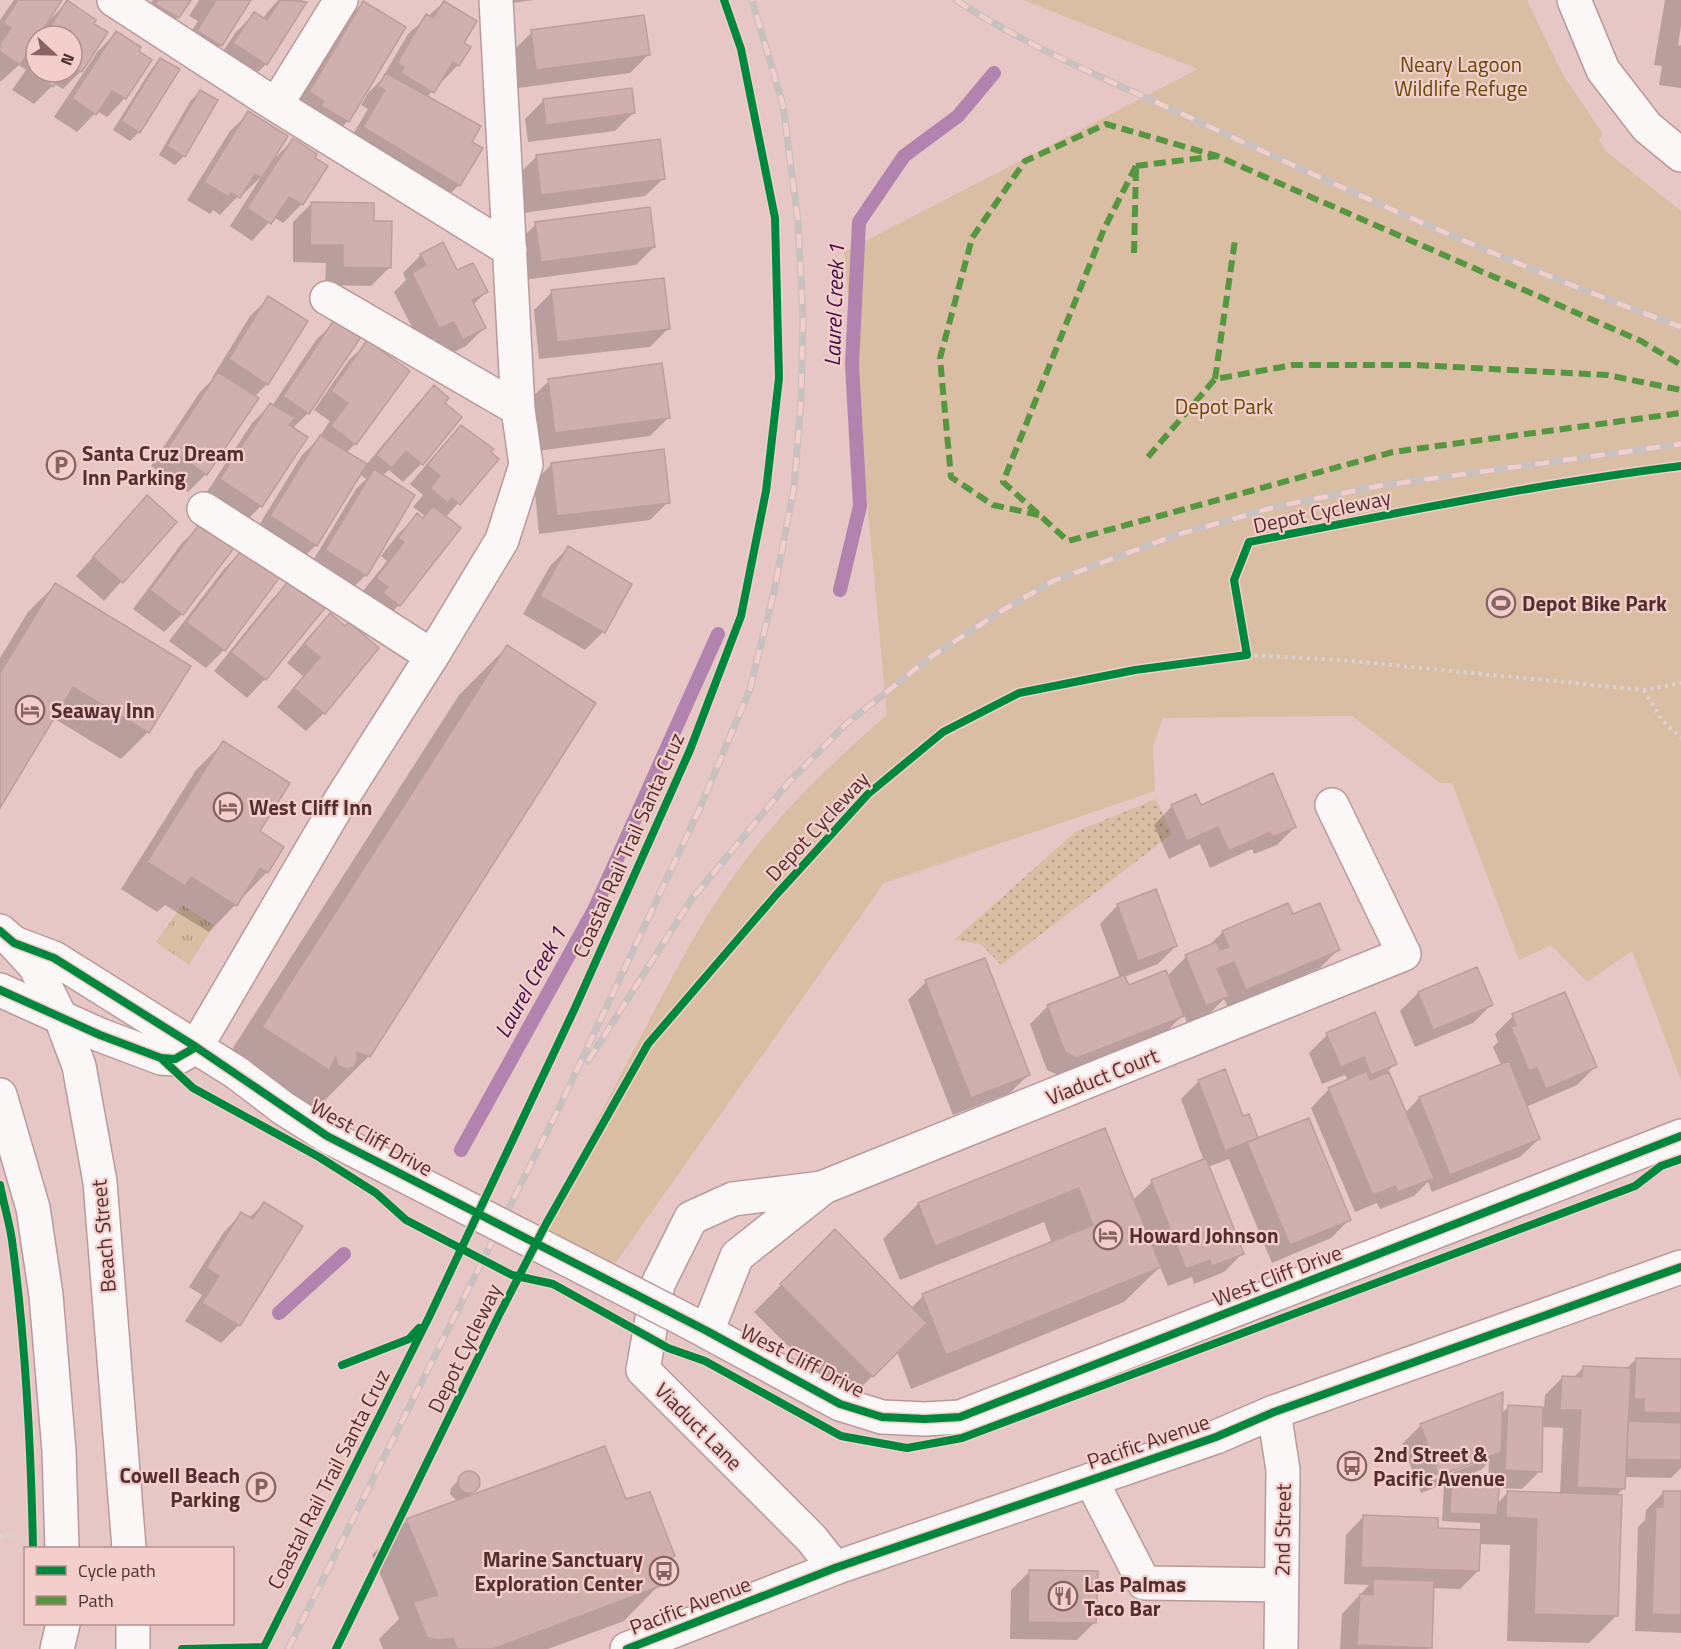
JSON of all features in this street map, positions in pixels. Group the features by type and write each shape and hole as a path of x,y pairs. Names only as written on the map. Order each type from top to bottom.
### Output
{"street":[{"path":"114,0 276,105 510,250"},
{"path":"276,105 341,0"},
{"path":"0,990 61,1018 161,1058 175,1059 196,1047 340,801 502,540 526,465 518,409 496,0"},
{"path":"1574,0 1603,70 1647,127 1681,155"},
{"path":"327,298 518,409"},
{"path":"204,508 432,656"},
{"name":"Viaduct Court","path":"697,1326 737,1256 824,1187 1404,954 1332,805"},
{"name":"West Cliff Drive","path":"7,937 54,958 196,1047 327,1136 697,1326 840,1404 882,1417 925,1419 960,1417 1681,1136"},
{"name":"Beach Street","path":"7,937 35,966 61,1018 79,1066 100,1182 129,1547"},
{"path":"0,1095 33,1208 46,1295 60,1451 62,1547"},
{"name":"Viaduct Lane","path":"824,1187 733,1199 692,1218 658,1284 644,1370 811,1538 835,1568"},
{"name":"Pacific Avenue","path":"627,1649 835,1568 1216,1437 1274,1412 1681,1267"},
{"name":"2nd Street","path":"1274,1412 1283,1470 1281,1649"},
{"path":"1091,1480 1144,1583 1281,1585"},
{"path":"57,1649 63,1625"},
{"path":"133,1625 133,1649"}],"path":[{"path":"1245,644 1247,655"},
{"path":"1236,656 1341,660 1644,690 1681,683"},
{"path":"1644,690 1662,720 1681,738"},
{"path":"0,1536 16,1535"}],"green space":[{"name":"Depot Park","path":"1023,0 1527,0 1562,73 1603,134 1599,140 1607,152 1681,211 1681,1080 1632,951 1587,982 1551,945 1519,960 1452,783 1440,783 1352,716 1163,718 1153,745 1155,791 884,883 612,1268 537,1236 695,935 720,896 750,854 786,811 825,771 887,715 844,252 1198,69"},
{"path":"1156,799 1172,834 1001,965 981,944 954,940 1075,832"},
{"path":"182,905 214,925 189,965 156,942"}],"building":[{"path":"18,0 62,0 47,24 24,24 24,59 20,65 0,52 0,44 11,28 3,23"},
{"path":"67,0 96,20 94,24 108,32 84,69 84,24 52,24"},
{"path":"158,0 191,0 179,18 155,4"},
{"path":"211,0 251,0 222,46 197,31 215,2"},
{"path":"280,0 307,2 267,65 233,43 254,12 267,20"},
{"path":"363,1 406,27 349,122 321,106 324,101 309,92"},
{"path":"444,1 477,21 464,43 471,47 459,66 453,62 434,93 401,73 404,67 397,63 426,14 433,18"},
{"path":"644,15 650,55 536,70 531,30"},
{"path":"116,31 141,47 139,51 152,60 126,99 112,91 96,115 72,98 81,84 84,84 84,80"},
{"path":"160,58 180,69 140,133 121,121"},
{"path":"386,73 481,126 472,142 483,148 460,186 363,127 385,90 378,86"},
{"path":"632,88 635,113 546,125 543,99"},
{"path":"200,90 218,100 185,157 167,146"},
{"path":"248,111 288,136 262,178 255,174 240,198 231,193 229,197 204,182"},
{"path":"293,138 317,154 315,158 328,166 303,205 289,197 271,224 247,208"},
{"path":"660,139 665,179 541,195 536,155"},
{"path":"311,202 374,203 374,221 392,221 391,268 343,267 343,245 310,245"},
{"path":"650,207 655,247 541,262 535,222"},
{"path":"443,242 457,270 473,263 488,292 472,300 486,328 463,340 454,322 439,328 412,273 426,265 420,254"},
{"path":"664,278 670,329 557,342 551,290"},
{"path":"268,296 308,321 268,385 229,359"},
{"path":"334,320 361,337 309,414 283,396"},
{"path":"367,340 410,371 356,445 331,426 348,403 331,391"},
{"path":"662,363 670,418 555,433 548,379"},
{"path":"218,372 259,398 207,475 168,448"},
{"path":"434,385 449,398 445,403 462,417 423,465 406,451 392,468 376,455"},
{"path":"270,403 295,418 289,425 308,437 262,507 220,479"},
{"path":"461,425 494,449 491,452 499,459 460,505 452,498 448,503 430,488 440,476 427,465"},
{"path":"320,435 367,464 317,546 270,516"},
{"path":"664,449 670,503 557,516 551,463"},
{"path":"374,469 415,495 367,576 325,550"},
{"path":"147,495 177,522 123,583 93,557"},
{"path":"433,506 461,528 400,606 383,593 388,587 376,578 404,542 398,538 417,513 423,518"},
{"path":"200,523 234,548 183,615 150,590"},
{"path":"568,546 632,584 605,633 540,596"},
{"path":"242,549 280,577 225,651 186,622"},
{"path":"290,579 325,608 266,680 231,652"},
{"name":"Seaway Inn","path":"55,583 191,666 149,733 73,687 0,808 0,673"},
{"path":"330,613 345,626 349,622 379,648 325,714 294,688 320,657 304,644"},
{"path":"507,645 596,703 370,1057 357,1052 354,1067 346,1069 338,1065 336,1057 329,1070 262,1027"},
{"name":"West Cliff Inn","path":"223,741 290,783 260,831 284,847 268,873 260,868 237,906 191,877 185,886 147,862"},
{"path":"1273,773 1296,827 1273,837 1270,832 1229,851 1218,827 1187,841 1171,805 1196,794 1201,805"},
{"path":"1156,889 1177,946 1138,961 1117,904"},
{"path":"1288,903 1293,914 1320,903 1340,950 1246,990 1234,962 1217,969 1229,996 1206,1006 1185,955 1216,942 1220,950 1229,947 1222,931"},
{"path":"985,958 1030,1075 971,1098 925,980"},
{"path":"1477,967 1493,1005 1433,1030 1418,992"},
{"path":"1166,970 1184,1016 1077,1058 1065,1052 1047,1005 1124,975 1129,985"},
{"path":"1565,992 1597,1067 1546,1089 1537,1068 1529,1071 1511,1027 1516,1025 1512,1014"},
{"path":"1375,1012 1397,1064 1371,1075 1364,1057 1341,1067 1326,1033"},
{"path":"1509,1061 1540,1139 1450,1175 1419,1097"},
{"path":"1225,1069 1243,1116 1249,1114 1258,1138 1225,1151 1198,1080"},
{"path":"1367,1071 1370,1080 1389,1072 1434,1178 1398,1192 1395,1186 1373,1195 1328,1088"},
{"path":"1309,1118 1351,1220 1290,1245 1247,1142"},
{"name":"Howard Johnson","path":"1105,1128 1161,1267 946,1355 922,1294 1093,1225 1079,1188 935,1246 918,1203"},
{"path":"1206,1158 1244,1254 1212,1266 1210,1260 1186,1269 1151,1180"},
{"path":"264,1202 303,1226 240,1326 202,1303 219,1276 206,1268 241,1212 253,1219"},
{"path":"835,1229 927,1323 873,1377 780,1284"},
{"path":"1636,1358 1681,1359 1681,1413 1644,1412 1644,1399 1634,1399"},
{"path":"1583,1366 1631,1368 1625,1489 1577,1487 1581,1410 1560,1410 1562,1376 1582,1377"},
{"path":"1503,1392 1501,1452 1439,1476 1420,1424"},
{"path":"1508,1405 1543,1407 1542,1472 1505,1470"},
{"path":"1628,1421 1681,1423 1681,1460 1627,1459"},
{"path":"605,1446 626,1499 650,1492 675,1556 652,1565 660,1586 493,1649 457,1649 453,1638 438,1640 427,1637 413,1602 438,1595 406,1519"},
{"path":"469,1471 477,1474 480,1482 477,1490 469,1493 461,1490 458,1482 461,1474"},
{"path":"1452,1476 1500,1478 1497,1515 1450,1513"},
{"path":"1507,1491 1622,1495 1618,1616 1534,1614 1537,1519 1506,1517"},
{"path":"1663,1491 1681,1491 1681,1615 1652,1614 1656,1507 1663,1507"},
{"path":"1363,1515 1438,1518 1438,1528 1481,1530 1479,1571 1361,1567"},
{"name":"Las Palmas Taco Bar","path":"1029,1570 1098,1571 1096,1623 1028,1622"},
{"path":"1373,1579 1434,1581 1432,1648 1357,1645 1360,1594 1373,1595"}],"waterway":[{"name":"Laurel Creek 1","path":"840,590 860,506 852,365 859,222 904,156 958,116 994,73"},
{"name":"Laurel Creek 1","path":"461,1150 594,910 718,634"},
{"name":"Laurel Creek 1","path":"279,1313 344,1254"}],"railway":[{"path":"288,1649 559,1108 700,808 750,689 774,592 794,487 801,401 803,319 798,221 783,105 752,0"},
{"path":"956,0 1016,36 1048,52 1325,179 1501,256 1681,327"},
{"path":"588,1061 691,900 788,783 846,724 932,656 1053,581 1173,536 1275,507 1378,486 1681,444"}],"marked path":[{"path":"1039,515 993,505 951,477 940,358 972,238 1025,161 1106,124 1217,156"},
{"path":"1136,166 1217,156 1641,341 1681,365"},
{"path":"1136,166 1104,229 1003,482 1068,541 1393,452 1681,413"},
{"path":"1134,253 1136,169"},
{"path":"1215,379 1235,240"},
{"path":"1148,457 1215,379 1293,365 1416,365 1607,375 1681,390"}],"cycle path":[{"name":"Coastal Rail Trail Santa Cruz","path":"182,1649 264,1647 429,1317 575,1008 690,750 741,616 766,491 779,378 775,218 741,49 724,0"},
{"name":"Depot Cycleway","path":"336,1649 499,1315 546,1224 648,1044 776,895 868,794 943,732 1019,693 1135,670 1247,655 1234,580 1249,542 1410,510 1681,466"},
{"path":"0,931 14,943 54,958 196,1047 327,1136 707,1331 840,1404 882,1417 925,1419 960,1417 1681,1136"},
{"path":"0,990 100,1035 161,1058 175,1059 196,1047"},
{"path":"161,1058 193,1088 319,1157 376,1193 406,1220 512,1275 553,1284 668,1348 705,1361 841,1436 907,1448 962,1438 1635,1186 1661,1166 1681,1159"},
{"path":"0,1185 12,1240 25,1360 33,1547"},
{"path":"627,1649 835,1568 1216,1437 1274,1412 1681,1267"},
{"name":"Coastal Rail Trail Santa Cruz","path":"342,1365 409,1339 419,1328"}],"place":[{"name":"Santa Cruz Dream Inn Parking","path":"61,465"},
{"name":"Depot Bike Park","path":"1501,603"},
{"name":"Seaway Inn","path":"30,710"},
{"name":"West Cliff Inn","path":"228,807"},
{"name":"Howard Johnson","path":"1108,1235"},
{"name":"2nd Street & Pacific Avenue","path":"1352,1466"},
{"name":"Cowell Beach Parking","path":"261,1487"},
{"name":"Marine Sanctuary Exploration Center","path":"664,1571"},
{"name":"Las Palmas Taco Bar","path":"1063,1596"}],"park label":[{"name":"Neary Lagoon Wildlife Refuge","path":"1461,76"}]}
